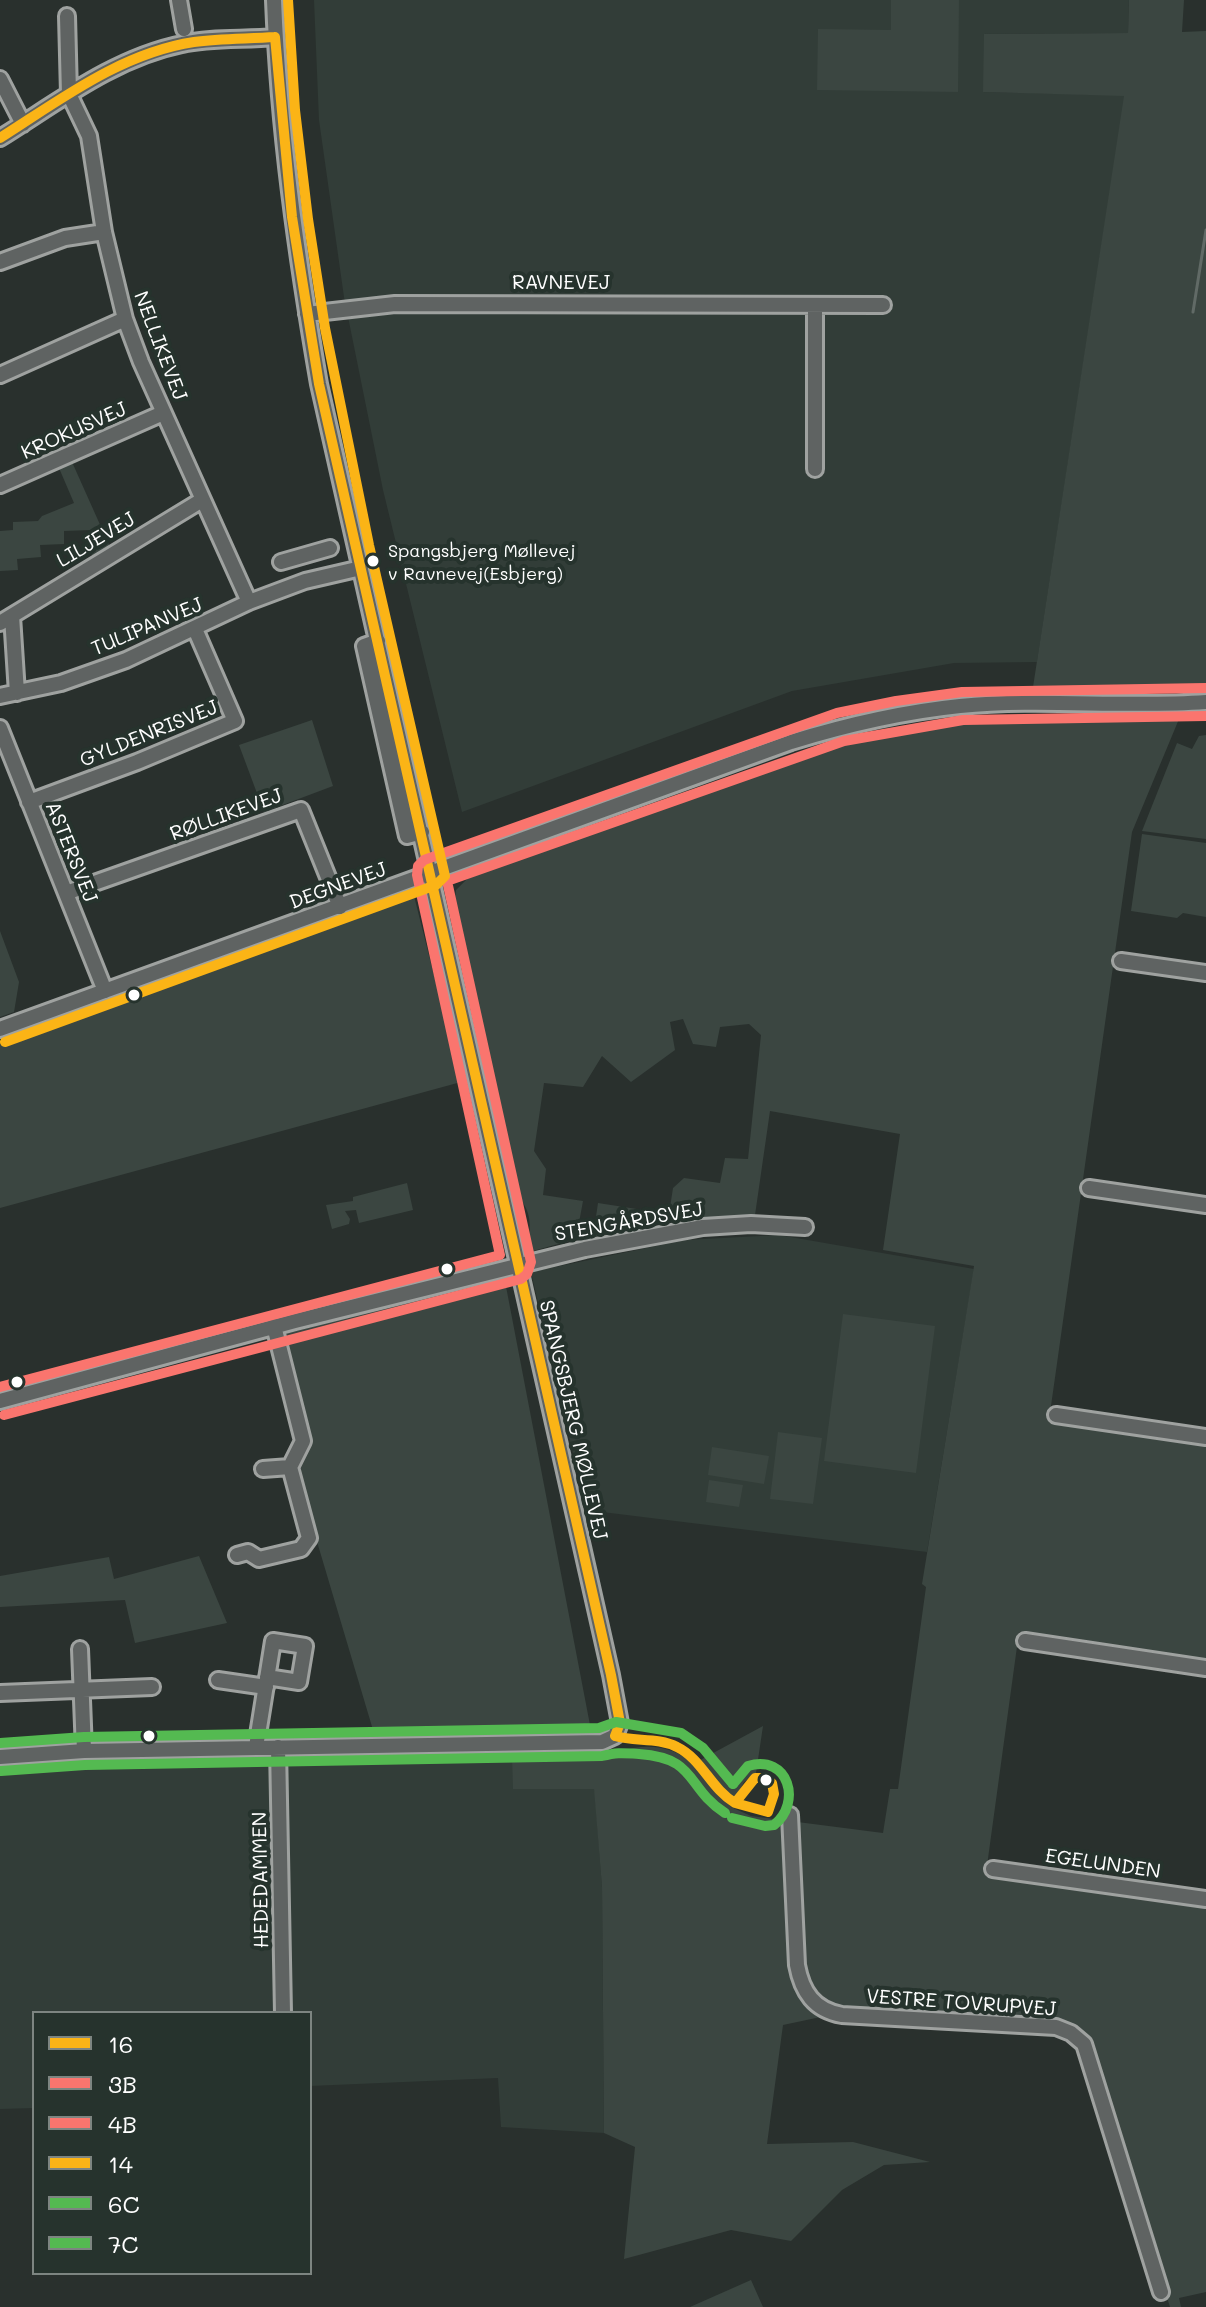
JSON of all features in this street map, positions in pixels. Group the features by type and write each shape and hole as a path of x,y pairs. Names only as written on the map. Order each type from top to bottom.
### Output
{"street":[{"path":"179,0 184,29"},
{"name":"SPANGSBJERG MØLLEVEJ","path":"274,0 292,217 307,314 319,384 378,641 364,646 407,836 422,832 620,1723 615,1736 602,1742 278,1747"},
{"path":"67,16 69,94"},
{"path":"0,138 69,94 148,52 186,43 275,37"},
{"path":"0,79 23,124"},
{"name":"NELLIKEVEJ","path":"69,94 89,136 104,232 125,319 163,413 249,602"},
{"path":"0,262 65,238 104,232"},
{"name":"RAVNEVEJ","path":"307,314 395,304 883,305"},
{"path":"815,305 815,469"},
{"path":"0,375 125,319"},
{"name":"KROKUSVEJ","path":"0,485 163,413"},
{"name":"LILJEVEJ","path":"17,693 6,619 202,500"},
{"path":"281,562 330,548"},
{"path":"298,557 305,581"},
{"name":"TULIPANVEJ","path":"0,696 61,683 126,660 249,602 305,581 361,568"},
{"name":"GYLDENRISVEJ","path":"29,802 235,721 195,629"},
{"name":"DEGNEVEJ","path":"0,1029 791,742 855,724 962,706 1206,702"},
{"name":"ASTERSVEJ","path":"0,728 105,991"},
{"name":"RØLLIKEVEJ","path":"66,893 301,810 340,907"},
{"path":"1121,961 1206,973"},
{"path":"1089,1188 1206,1205"},
{"name":"STENGÅRDSVEJ","path":"0,1401 274,1326 517,1265 665,1232 751,1224 805,1227"},
{"path":"237,1555 248,1552 259,1559 273,1556 301,1549 309,1538 290,1467 303,1441 274,1326"},
{"path":"1056,1415 1206,1437"},
{"path":"263,1469 290,1467"},
{"path":"1025,1641 1206,1668"},
{"path":"80,1649 84,1751"},
{"path":"218,1680 266,1682 256,1747"},
{"path":"0,1693 152,1687"},
{"path":"0,1757 84,1751 278,1747"},
{"name":"HEDEDAMMEN","path":"278,1747 283,2011"},
{"name":"VESTRE TOVRUPVEJ","path":"790,1815 797,1965 810,1998 819,2007 842,2015 1056,2027 1071,2033 1084,2044 1161,2292"},
{"name":"EGELUNDEN","path":"993,1869 1206,1899"}],"shaded area":[{"path":"314,0 1129,0 1128,33 984,34 984,92 1125,95 1037,662 954,663 792,691 462,812 383,490 344,297 319,120"},
{"path":"891,0 959,0 958,92 817,90 818,29 891,30"},
{"path":"1129,0 1184,0 1182,32 1206,31 1206,685 1033,687 1124,96 983,92 984,34 1128,33"},
{"path":"72,462 110,547 92,558 91,530 64,531 64,544 40,545 41,557 17,559 18,570 0,571 0,531 13,530 13,522 38,521 42,516 74,503 59,468"},
{"path":"995,716 1179,719 1132,832 1049,1420 1206,1446 1206,1660 1019,1632 986,1873 1206,1906 1206,2292 1179,2298 1181,2307 1170,2307 1087,2045 1073,2025 972,2014 849,2011 783,2025 767,2144 853,2142 930,2162 884,2165 842,2190 791,2241 731,2230 624,2259 635,2147 604,2133 602,1887 594,1789 513,1789 512,1755 621,1752 649,1747 677,1753 693,1764 763,1726 756,1773 744,1782 731,1807 751,1816 883,1833 890,1789 898,1789 926,1587 922,1584 974,1266 883,1250 900,1134 770,1111 755,1215 675,1220 593,1237 598,1203 669,1214 673,1188 684,1178 720,1183 725,1158 748,1159 761,1035 749,1024 720,1027 716,1047 693,1044 683,1019 670,1022 675,1050 631,1082 602,1056 583,1087 544,1083 534,1151 546,1169 543,1195 583,1201 576,1239 533,1251 528,1245 528,1215 514,1190 453,913 456,890 470,876 861,734"},
{"path":"312,720 333,786 264,812 239,745"},
{"path":"1206,735 1206,839 1142,831 1177,743 1192,749 1199,736"},
{"path":"1142,834 1206,843 1206,917 1183,913 1177,918 1131,911"},
{"path":"414,896 461,1082 0,1208 0,1043"},
{"path":"0,931 19,982 14,1012 0,1017"},
{"path":"407,1183 413,1210 359,1223 356,1210 345,1211 350,1219 349,1224 332,1229 326,1205 353,1201 353,1197"},
{"path":"779,1235 974,1269 927,1552 586,1510 531,1272 685,1240"},
{"path":"504,1276 590,1725 373,1730 296,1471 309,1444 281,1335"},
{"path":"843,1314 935,1326 916,1473 824,1461"},
{"path":"778,1432 822,1438 813,1504 770,1499"},
{"path":"712,1447 769,1456 764,1484 708,1475"},
{"path":"709,1480 743,1485 739,1507 706,1502"},
{"path":"199,1556 227,1623 135,1643 125,1600 0,1607 0,1576 109,1557 114,1579"},
{"path":"590,1725 602,1887 604,2133 501,2127 498,2078 312,2086 312,2011 32,2011 32,2108 0,2109 0,1769 373,1730"},
{"path":"751,2280 763,2307 690,2307"}],"waterway":[{"path":"1193,312 1206,230"}],"transit line":[{"name":"14","path":"5,1042 436,885 445,876 369,545 325,328 295,110 288,0"},
{"name":"16","path":"275,37 292,217 319,384 611,1675 620,1723 615,1736"},
{"name":"16","path":"0,138 92,80 141,56 194,42 275,37"},
{"name":"4B","path":"0,1387 500,1255 417,875 418,866 424,860 837,713 962,692 1206,688"},
{"name":"3B","path":"4,1415 521,1279 527,1274 531,1262 447,881 844,741 963,720 1206,716"},
{"name":"7C","path":"0,1743 84,1737 599,1728 616,1722 681,1733 703,1748 733,1784"},
{"name":"16","path":"615,1736 662,1742 686,1752 719,1790 735,1803"},
{"name":"6C","path":"1,1771 85,1765 602,1756 628,1753 672,1761 725,1813"},
{"name":"6C","path":"732,1818 765,1826 774,1825 783,1816 789,1794 782,1774 762,1764 748,1766 733,1784"},
{"name":"16","path":"755,1778 772,1783 774,1794 768,1812 735,1803 755,1778"}],"place":[{"name":"Spangsbjerg Møllevej v Ravnevej(Esbjerg)","path":"373,561"}]}
